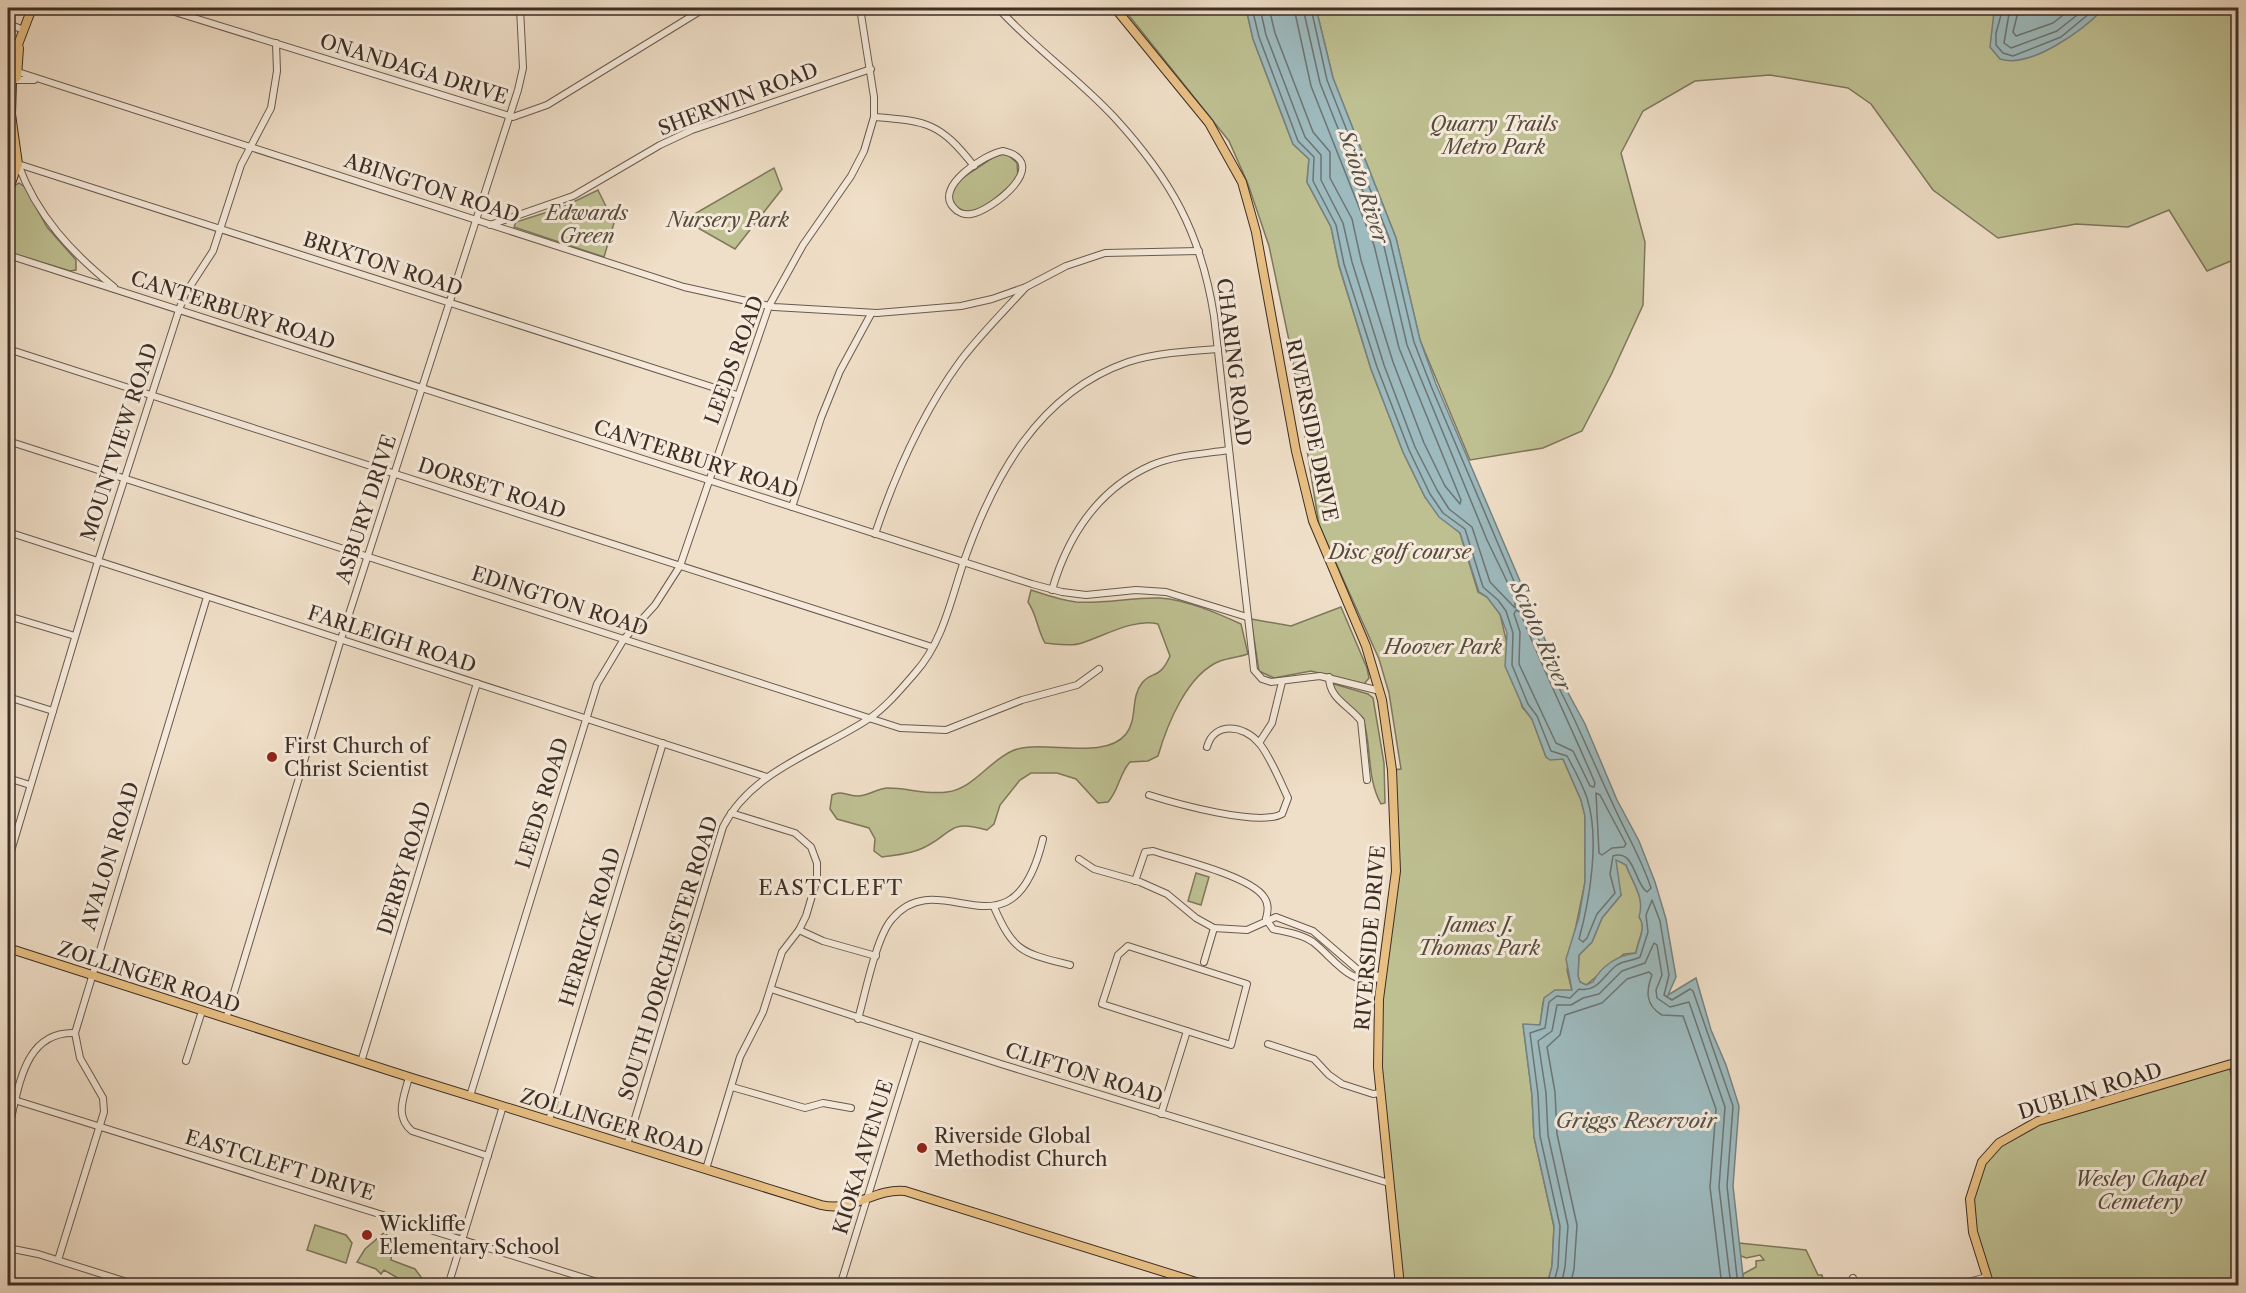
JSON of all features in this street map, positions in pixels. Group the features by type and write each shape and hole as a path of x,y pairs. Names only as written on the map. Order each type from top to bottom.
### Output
{"main road":[{"path":"14,77 8,64 19,44 32,8"},
{"name":"RIVERSIDE DRIVE","path":"1115,8 1209,123 1242,182 1256,232 1296,451 1313,521 1366,646 1380,691 1389,736 1396,842 1394,898 1382,977 1377,1040 1400,1286"},
{"path":"11,106 19,44"},
{"path":"8,94 18,164 8,191"},
{"name":"ZOLLINGER ROAD","path":"8,948 362,1062 827,1206 844,1207 889,1191 905,1191 1209,1286"},
{"name":"DUBLIN ROAD","path":"1989,1281 1973,1232 1970,1199 1982,1162 1999,1143 2038,1121 2238,1062"}],"street":[{"name":"ONANDAGA DRIVE","path":"162,8 510,116 529,113 547,105 705,8"},
{"name":"ASBURY DRIVE","path":"226,1019 341,639 510,116 523,68 520,8"},
{"name":"LEEDS ROAD","path":"470,1096 597,684 624,639 656,605 680,566 769,306 803,245 860,162 874,117 871,69 860,8"},
{"name":"CHARING ROAD","path":"998,8 1113,116 1166,178 1199,251 1208,278 1218,349 1246,617"},
{"path":"8,24 24,30"},
{"name":"MOUNTVIEW ROAD","path":"8,860 98,561 179,310 192,282 209,259 249,147 268,115 275,93 276,43"},
{"name":"SHERWIN ROAD","path":"490,225 573,196 692,130 871,69"},
{"name":"ABINGTON ROAD","path":"14,77 44,81 708,294 769,306 871,314 961,306 1026,287 1066,266 1105,253 1199,251"},
{"path":"874,117 919,122 938,128 953,140 974,166"},
{"path":"1003,150 1019,159 1022,176 1017,184 978,213 968,215 959,213 952,206 949,197 956,180 974,166 1003,150"},
{"name":"BRIXTON ROAD","path":"18,164 737,395"},
{"name":"CANTERBURY ROAD","path":"18,164 34,199 56,232 72,251 117,290 1052,590 1086,595 1136,590 1166,592 1246,617"},
{"path":"8,255 117,290"},
{"path":"875,534 899,468 931,405 962,359 1026,287"},
{"path":"792,507 821,418 840,371 871,314"},
{"name":"DORSET ROAD","path":"8,349 932,647"},
{"name":"SOUTH DORCHESTER ROAD","path":"627,1144 723,827 731,813 756,783 870,718 882,709 918,671 946,618 981,512 1005,465 1061,400 1086,382 1131,361 1218,349"},
{"name":"EDINGTON ROAD","path":"8,441 912,730 946,730 1022,700 1077,685 1099,669"},
{"path":"1052,590 1074,533 1099,501 1119,484 1162,462 1229,450"},
{"name":"FARLEIGH ROAD","path":"8,532 767,777"},
{"name":"AVALON ROAD","path":"58,1260 104,1112 103,1098 80,1058 75,1033 207,597"},
{"path":"8,616 75,636"},
{"path":"1246,617 1254,670 1266,681 1282,682 1313,675 1380,691"},
{"path":"1329,677 1329,688 1334,696 1361,721 1367,780"},
{"path":"1259,743 1272,723 1282,682"},
{"name":"DERBY ROAD","path":"362,1062 477,683"},
{"path":"8,697 53,711"},
{"path":"1149,795 1215,813 1278,816 1285,810 1288,798 1259,743 1239,729 1224,728 1214,733 1207,747"},
{"name":"HERRICK ROAD","path":"549,1120 663,743"},
{"path":"8,778 30,785"},
{"path":"706,1169 740,1057 771,989 782,952 800,930 817,879 817,863 811,847 795,833 731,813"},
{"path":"858,1019 876,956 890,921 904,906 923,899 942,899 973,907 994,907 1014,896 1029,880 1043,839"},
{"path":"1079,859 1094,869 1135,880 1167,894 1196,918 1214,928 1247,930 1258,927 1266,919 1269,909 1266,899 1259,891 1233,877 1153,851 1145,852 1135,880"},
{"path":"994,907 1006,933 1019,948 1036,956 1070,965"},
{"path":"1266,919 1276,917 1302,926 1324,940 1349,964 1382,977"},
{"path":"1266,919 1273,929 1311,940 1351,976 1370,982 1382,977"},
{"path":"1204,962 1214,928"},
{"path":"800,930 823,941 876,956"},
{"path":"1128,946 1195,966 1248,986 1231,1045 1187,1031 1102,1004 1118,955 1124,947 1128,946"},
{"name":"CLIFTON ROAD","path":"771,989 858,1019 1389,1183"},
{"path":"186,1061 202,1011"},
{"path":"1161,1114 1187,1031"},
{"path":"8,1130 30,1057 39,1043 56,1034 75,1033"},
{"name":"KIOKA AVENUE","path":"840,1286 917,1037"},
{"path":"1268,1044 1314,1059 1329,1075 1342,1084 1373,1094 1381,1094"},
{"path":"410,1077 400,1116 405,1125 412,1131 488,1156"},
{"path":"732,1087 805,1108 823,1103 851,1108"},
{"name":"EASTCLEFT DRIVE","path":"8,1098 610,1286"},
{"path":"448,1286 503,1106"},
{"path":"8,1248 58,1260 140,1286"},
{"path":"1853,1278 1855,1286"},
{"path":"1953,1286 1989,1281"}],"green space":[{"path":"1123,8 1246,8 1253,39 1293,144 1309,159 1307,182 1331,227 1339,266 1371,369 1403,452 1425,497 1460,533 1478,592 1487,597 1500,614 1522,707 1532,719 1546,757 1563,759 1581,800 1585,816 1585,882 1567,970 1572,991 1543,1002 1540,1025 1523,1025 1532,1095 1534,1137 1554,1227 1552,1266 1547,1285 1400,1285 1377,1048 1394,898 1392,770 1401,769 1389,693 1379,659 1319,525 1291,350 1269,246 1248,184 1229,141"},
{"name":"Quarry Trails Metro Park","path":"1316,8 2238,8 2238,258 2207,271 2169,210 2128,227 2076,224 1998,238 1933,190 1871,104 1848,88 1770,75 1695,81 1643,111 1621,153 1645,242 1643,305 1582,431 1543,448 1470,460 1420,340 1396,238 1333,78"},
{"path":"1007,154 1017,163 1018,178 994,200 978,210 967,212 958,208 951,195 959,182 993,158"},
{"name":"Nursery Park","path":"774,168 782,189 735,249 684,220"},
{"path":"19,183 25,187 47,227 76,260 76,270 70,271 8,252 8,203 12,187"},
{"name":"Edwards Green","path":"598,190 614,223 604,257 514,227 516,222 563,207"},
{"path":"1031,590 1076,602 1160,598 1191,604 1241,624 1248,654 1220,661 1198,677 1180,702 1158,756 1148,761 1130,762 1108,802 1098,803 1076,779 1057,773 1031,773 1020,780 1000,805 994,824 987,830 957,827 918,850 882,857 874,851 875,839 869,828 837,819 830,809 832,795 839,793 862,796 888,788 932,793 947,792 965,786 1012,751 1038,747 1103,747 1116,742 1130,728 1138,689 1146,679 1159,672 1166,664 1170,656 1158,624 1139,623 1078,644 1045,643 1028,602"},
{"path":"1341,607 1367,668 1369,678 1364,684 1311,671 1274,678 1259,671 1251,619 1291,626"},
{"path":"1334,684 1368,694 1373,698 1384,763 1385,803 1381,804 1373,783 1363,718 1337,696 1332,687"},
{"path":"1616,859 1626,865 1638,891 1642,930 1636,953 1624,954 1586,985 1580,982 1578,976 1579,955 1592,942 1602,918 1621,895 1616,874"},
{"path":"1196,873 1209,877 1201,905 1188,901"},
{"name":"Wesley Chapel Cemetery","path":"2229,1066 2238,1103 2238,1285 1990,1286 1969,1211 1982,1162 2017,1130"},
{"path":"315,1225 346,1235 352,1243 346,1263 307,1250"},
{"path":"385,1232 393,1245 391,1260 415,1269 427,1285 403,1281 384,1270 381,1274 376,1269 357,1262 365,1249"},
{"path":"1729,1242 1806,1250 1818,1275 1822,1275 1824,1285 1743,1285 1743,1274 1756,1267 1756,1261 1764,1260 1760,1255 1746,1258 1734,1253"}],"water":[{"path":"1246,8 1316,8 1333,78 1396,238 1420,340 1436,384 1566,689 1585,724 1617,800 1639,841 1655,882 1666,919 1676,977 1668,995 1696,978 1711,1030 1726,1065 1739,1106 1733,1186 1744,1285 1547,1285 1552,1266 1554,1226 1534,1137 1532,1095 1523,1024 1540,1025 1544,998 1555,990 1572,990 1566,959 1579,917 1585,882 1585,816 1581,800 1563,759 1550,760 1546,757 1532,719 1523,707 1505,666 1507,633 1500,614 1487,597 1479,592 1460,533 1439,517 1425,497 1403,452 1371,369 1339,265 1331,227 1307,182 1309,159 1293,144 1253,39","holes":["1616,860 1626,865 1640,903 1639,917 1642,930 1636,953 1611,962 1593,982 1586,985 1580,982 1578,976 1579,955 1592,942 1602,918 1621,895"]},
{"path":"1999,8 2104,8 2084,27 2056,46 2012,61 2000,59 1990,47 1994,12"}],"place":[{"name":"First Church of Christ Scientist","path":"272,757"},
{"name":"Riverside Global Methodist Church","path":"922,1148"},
{"name":"Wickliffe Elementary School","path":"367,1235"}],"district":[{"name":"EASTCLEFT","path":"831,887"}],"water label":[{"name":"Scioto River","path":"1364,187"},
{"name":"Scioto River","path":"1541,636"},
{"name":"Griggs Reservoir","path":"1636,1120"}],"park label":[{"name":"Disc golf course","path":"1400,552"},
{"name":"Hoover Park","path":"1443,647"},
{"name":"James J. Thomas Park","path":"1479,936"}]}
